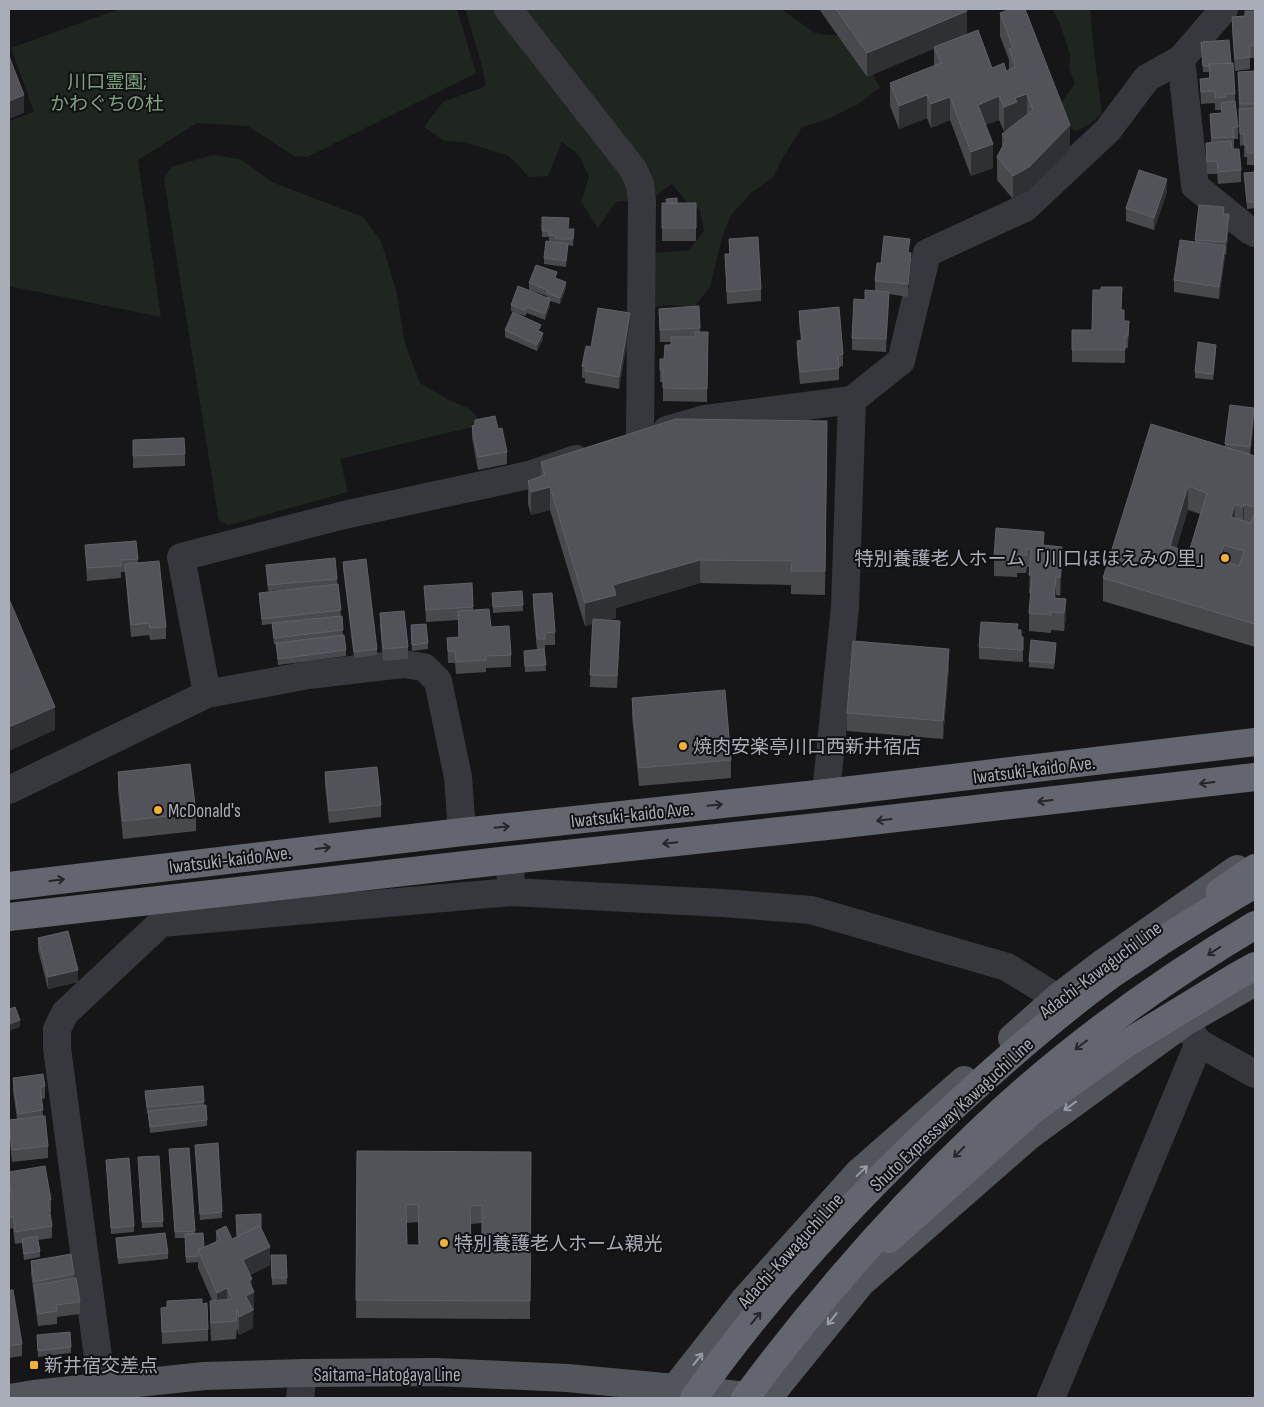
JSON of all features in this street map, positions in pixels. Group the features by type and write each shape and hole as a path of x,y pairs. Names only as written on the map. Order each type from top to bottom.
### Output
{"highway":[{"name":"Iwatsuki-kaido Ave.","path":"9,886 462,832 826,793 1255,742"},
{"name":"Iwatsuki-kaido Ave.","path":"9,916 160,912 510,860 817,828 1253,778"},
{"path":"1115,972 1215,895 1255,868"},
{"name":"Shuto Expressway Kawaguchi Line","path":"679,1395 726,1355 836,1223 914,1144 992,1072 1115,972 1220,904 1255,884"},
{"name":"Shuto Expressway Kawaguchi Line","path":"745,1398 822,1299 933,1177 978,1133 1025,1090 1113,1020 1255,925"},
{"path":"822,1299 1034,1109 1124,1045 1255,966"}],"main road":[{"name":"Adachi-Kawaguchi Line","path":"679,1395 744,1299 858,1173 1057,998 1103,963 1255,857"},
{"path":"767,1398 861,1283 1029,1136 1192,1033 1255,982"},
{"name":"Saitama-Hatogaya Line","path":"9,1398 204,1376 301,1386 436,1372 567,1378 679,1395 767,1398"}],"street":[{"path":"508,9 633,169 640,184 642,202 622,444"},
{"path":"207,694 181,557 344,515 529,475 705,419 852,400 901,361 927,253 1026,208 1108,130 1147,78 1181,59 1224,9"},
{"path":"1181,59 1195,186 1255,233"},
{"path":"826,793 845,607 852,400"},
{"path":"9,790 207,694 308,675 403,664 424,667 438,681 458,777 462,832"},
{"path":"510,860 512,892"},
{"path":"102,1387 57,1048 57,1029 65,1013 160,912 512,892 722,903 811,910 1007,967 1057,998"},
{"path":"1051,1398 1192,1033 1255,1074"}],"green space":[{"name":"川口霊園; かわぐちの杜","path":"119,9 457,9 476,73 307,157 294,156 248,126 197,123 138,160 161,317 9,286 9,121 34,112 11,48"},
{"path":"465,9 781,9 815,33 847,37 861,50 880,88 857,105 825,120 802,127 773,177 751,193 731,215 722,237 710,287 694,307 667,305 654,307 652,272 656,253 689,250 704,231 700,210 687,202 672,184 654,197 616,202 598,228 581,202 589,177 579,155 562,142 548,176 529,177 509,156 464,142 445,141 424,127 443,102 486,86"},
{"path":"1052,9 1090,9 1102,113 1089,125 1075,131 1065,125 1061,107 1064,99 1075,84 1069,68 1070,56 1067,45 1060,24"},
{"name":"川口霊園; かわぐちの杜","path":"213,155 240,159 272,182 363,217 381,241 396,290 405,344 420,383 449,400 468,408 484,424 340,459 348,492 229,525 219,521 164,179 171,167"}],"building":[{"path":"836,9 966,9 967,11 867,53"},
{"path":"1011,9 1025,9 1070,125 1029,167 1013,176 997,157 1006,140 1002,134 1033,110 1027,94 1015,98 1017,102 1004,107 999,96 978,105 993,144 971,152 950,97 931,104 927,95 899,106 890,83 941,63 934,47 978,30 992,68 1004,63 1006,71 1016,67 1009,49 1013,48 1000,13"},
{"path":"1245,11 1255,11 1255,46 1249,46 1250,57 1235,59 1232,17 1245,16"},
{"path":"1229,40 1231,63 1203,66 1201,42"},
{"path":"9,56 24,95 9,101"},
{"path":"1233,63 1235,94 1225,94 1226,97 1215,98 1215,91 1201,92 1200,79 1210,78 1209,64"},
{"path":"1255,71 1255,104 1240,104 1238,72"},
{"path":"1235,101 1238,127 1233,127 1234,137 1212,138 1210,114 1222,113 1221,103"},
{"path":"1255,108 1255,153 1247,153 1247,145 1244,145 1244,133 1240,134 1239,109"},
{"path":"1231,141 1232,149 1239,149 1241,170 1218,172 1217,161 1207,162 1206,143"},
{"path":"1139,170 1167,179 1154,218 1126,208"},
{"path":"1255,172 1255,202 1247,202 1244,173"},
{"path":"677,198 677,203 667,203 666,199"},
{"path":"662,203 696,203 696,228 662,228"},
{"path":"1199,205 1224,207 1223,214 1229,214 1226,242 1195,240"},
{"path":"542,217 569,218 568,229 574,229 573,239 555,239 556,236 549,235 549,231 542,231"},
{"path":"884,236 910,239 908,252 911,253 908,284 875,281 877,263 881,263"},
{"path":"758,237 761,289 727,292 725,254 730,254 729,239"},
{"path":"1180,240 1225,246 1219,287 1174,280"},
{"path":"546,241 568,244 566,261 544,258"},
{"path":"536,265 557,272 555,278 566,282 560,298 547,293 548,290 529,283"},
{"path":"518,286 550,299 545,314 527,307 525,310 511,305"},
{"path":"1101,287 1122,287 1121,310 1124,310 1124,321 1129,321 1128,336 1125,336 1125,350 1072,350 1072,330 1092,330 1093,290 1101,290"},
{"path":"865,290 889,292 886,339 852,338 854,299 865,300"},
{"path":"699,306 700,328 660,330 659,309"},
{"path":"839,307 843,354 838,355 839,368 800,372 797,341 802,340 799,311"},
{"path":"598,308 630,313 619,377 585,371 586,366 582,366 586,346 591,347"},
{"path":"513,312 541,325 538,331 543,333 537,345 505,330"},
{"path":"695,332 708,332 707,389 663,388 663,370 660,370 660,359 664,359 665,345 671,345 671,337 695,337"},
{"path":"1198,342 1216,345 1213,374 1195,372"},
{"path":"1230,405 1254,408 1250,447 1225,444"},
{"path":"495,416 498,429 502,428 507,452 478,457 472,426 475,425 475,420"},
{"path":"676,419 827,421 825,571 791,571 792,561 700,560 613,585 616,595 585,603 550,487 531,492 528,481 545,475 541,462"},
{"name":"特別養護老人ホーム「川口ほほえみの里」","path":"1151,424 1255,456 1255,507 1244,504 1243,507 1235,504 1231,517 1251,523 1255,511 1255,624 1103,578","holes":["1188,486 1207,493 1189,552 1170,546","1224,545 1244,551 1239,566 1220,560"]},
{"path":"184,438 185,454 133,456 133,440"},
{"path":"996,528 1044,532 1043,545 1062,547 1060,578 1056,577 1054,598 1066,599 1064,613 1051,612 1051,615 1029,613 1032,576 1029,575 1031,550 1027,549 1026,555 1017,555 1017,559 994,558"},
{"path":"136,541 138,559 121,560 121,566 87,568 85,545"},
{"path":"335,558 337,579 268,585 266,565"},
{"path":"366,559 377,649 354,652 343,562"},
{"path":"159,561 166,627 150,628 149,623 131,625 125,564"},
{"path":"472,583 473,607 426,610 424,586"},
{"path":"338,584 341,610 262,619 259,593"},
{"path":"522,591 523,605 493,607 492,593"},
{"path":"552,593 555,632 545,633 545,639 537,639 533,594"},
{"path":"9,599 55,707 9,727"},
{"path":"489,609 491,627 509,626 511,655 486,656 486,660 456,662 455,651 448,651 447,638 459,637 458,611"},
{"path":"404,611 408,647 383,649 380,613"},
{"path":"342,616 343,630 274,638 272,623"},
{"path":"593,619 620,621 617,676 590,675"},
{"path":"981,622 1018,624 1017,630 1021,630 1021,636 1023,637 1023,650 979,647"},
{"path":"426,624 428,643 412,645 411,625"},
{"path":"344,635 346,650 278,659 276,643"},
{"path":"1031,640 1056,643 1054,663 1029,661"},
{"path":"853,641 949,649 943,721 847,713"},
{"path":"544,649 546,665 525,666 524,651"},
{"path":"725,690 731,760 639,768 632,698"},
{"path":"190,764 196,813 123,821 118,772"},
{"path":"377,767 381,805 329,811 325,772"},
{"path":"68,931 78,970 48,977 38,938"},
{"path":"15,1007 20,1020 9,1024 9,1009"},
{"path":"43,1074 45,1086 40,1087 43,1110 18,1114 13,1078"},
{"path":"203,1086 204,1102 147,1107 145,1091"},
{"path":"206,1105 207,1120 150,1127 148,1111"},
{"path":"45,1116 48,1146 12,1150 9,1120"},
{"path":"218,1143 222,1212 200,1214 195,1145"},
{"path":"189,1148 195,1231 175,1232 169,1149"},
{"name":"特別養護老人ホーム親光","path":"357,1151 531,1152 530,1301 356,1300","holes":["418,1204 419,1245 407,1245 406,1205","482,1205 482,1245 471,1245 470,1206"]},
{"path":"159,1156 163,1221 142,1222 138,1157"},
{"path":"129,1158 134,1226 111,1228 106,1160"},
{"path":"45,1166 51,1200 48,1200 52,1226 15,1232 13,1216 10,1217 9,1212 9,1199 12,1199 9,1172"},
{"path":"261,1214 261,1227 237,1236 236,1215"},
{"path":"226,1226 232,1239 260,1226 270,1247 243,1260 252,1279 249,1281 254,1292 246,1296 253,1310 239,1317 237,1310 236,1321 211,1323 210,1301 232,1299 227,1288 217,1293 198,1250 220,1240 216,1231"},
{"path":"165,1233 168,1253 118,1258 116,1238"},
{"path":"203,1233 204,1247 198,1250 198,1256 186,1257 185,1234"},
{"path":"37,1236 40,1251 24,1254 22,1239"},
{"path":"71,1254 74,1274 34,1282 31,1261"},
{"path":"271,1255 286,1255 287,1278 272,1278"},
{"path":"76,1278 80,1302 56,1305 57,1311 38,1314 34,1285"},
{"path":"9,1290 13,1290 22,1344 9,1346"},
{"path":"202,1299 202,1304 207,1303 208,1329 162,1332 161,1308 167,1307 167,1301"},
{"path":"70,1332 71,1347 38,1351 37,1335"}],"place":[{"name":"特別養護老人ホーム「川口ほほえみの里」","path":"1225,558"},
{"name":"焼肉安楽亭川口西新井宿店","path":"683,746"},
{"name":"McDonald's","path":"158,810"},
{"name":"特別養護老人ホーム親光","path":"444,1243"},
{"name":"新井宿交差点","path":"34,1365"}]}
